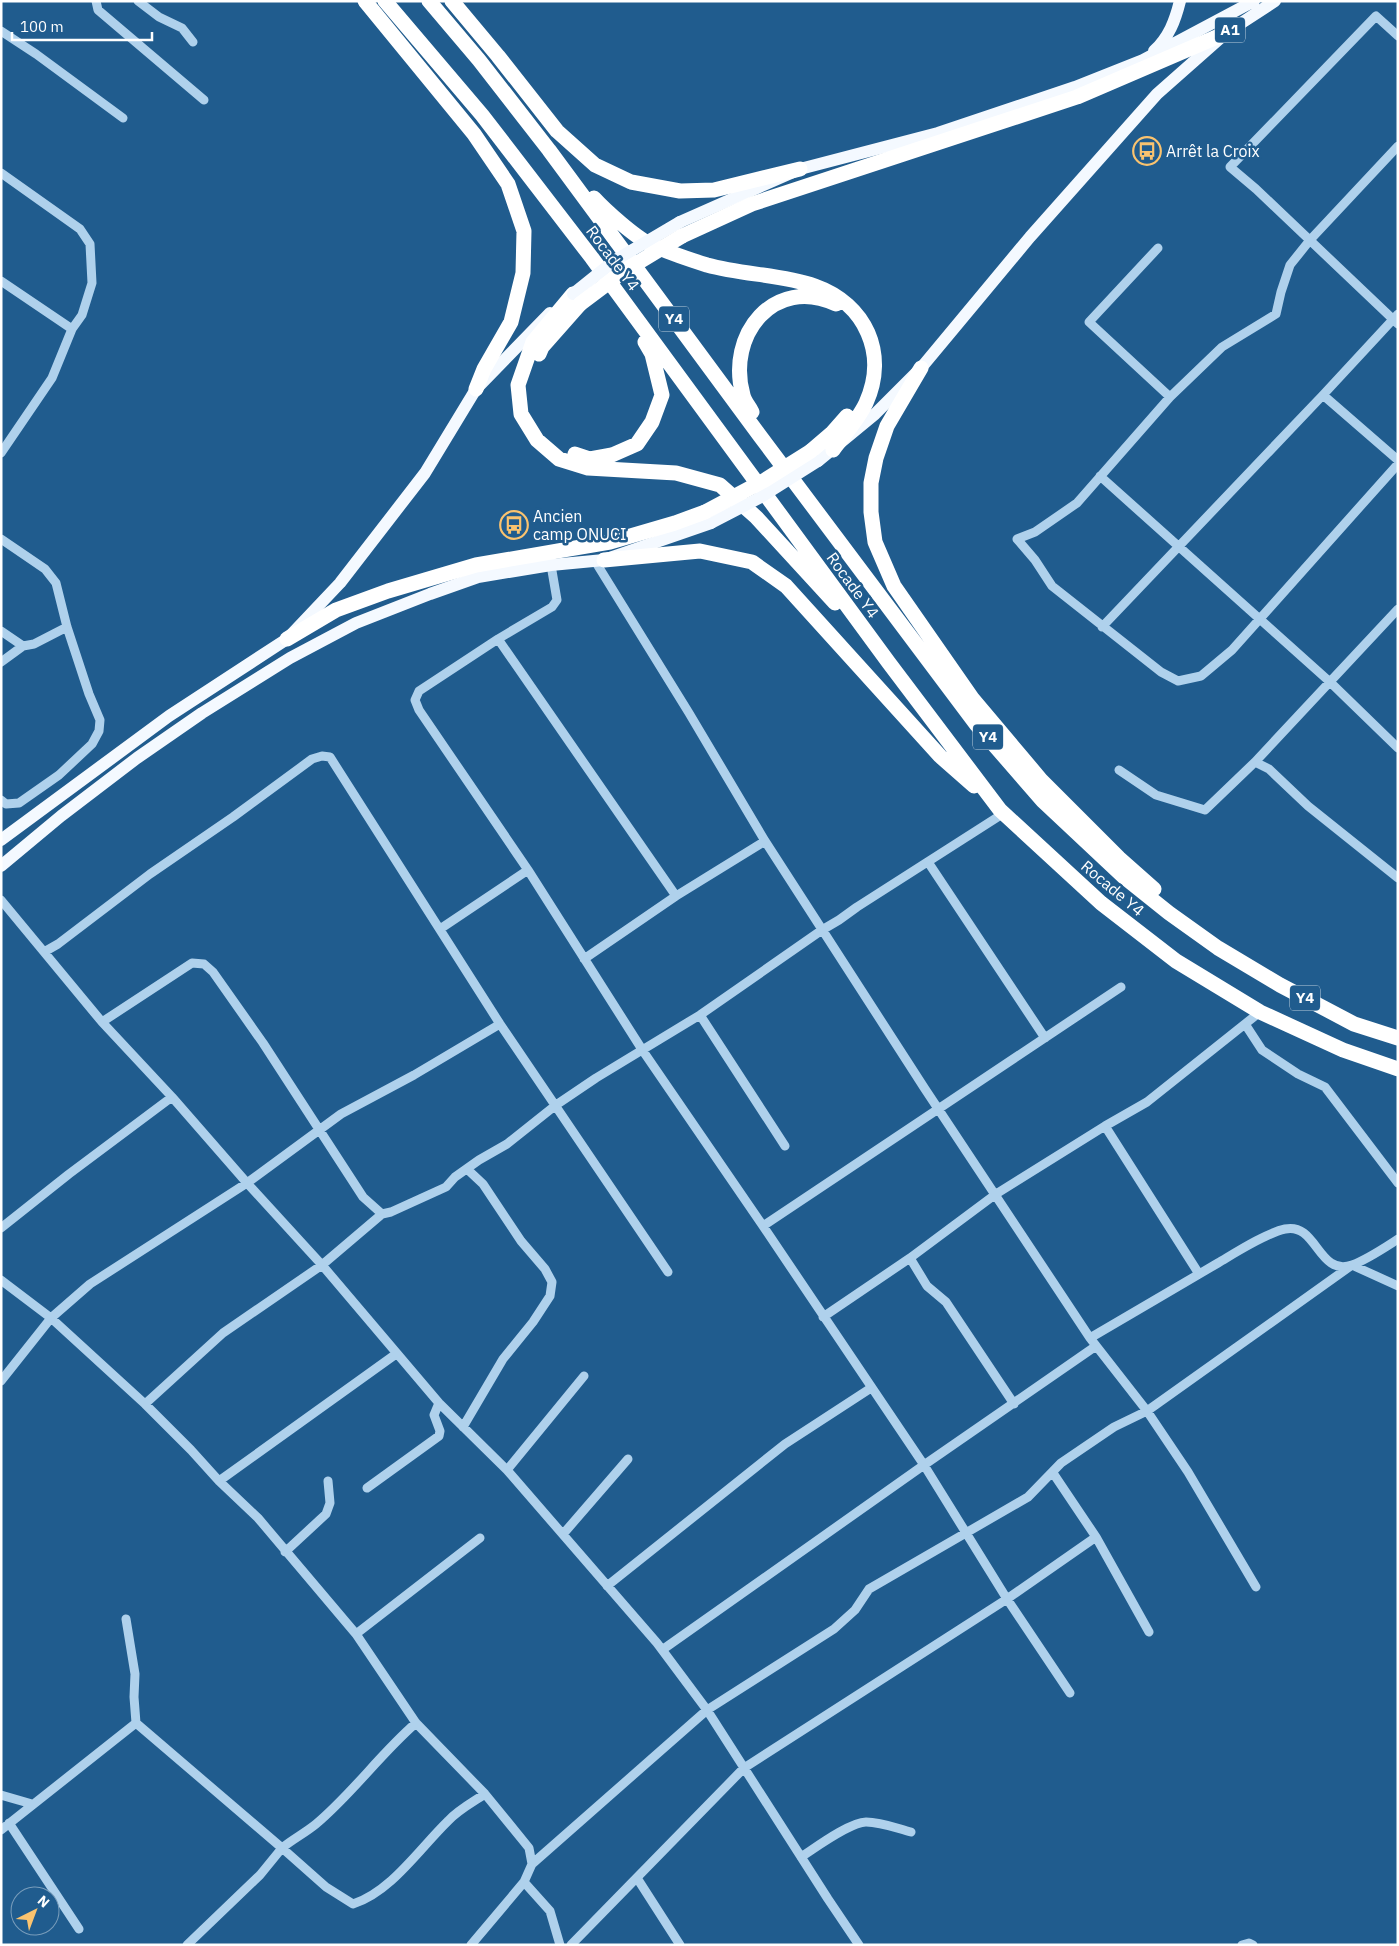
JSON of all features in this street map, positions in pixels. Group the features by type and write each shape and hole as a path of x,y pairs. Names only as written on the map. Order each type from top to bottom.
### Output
{"highway":[{"path":"364,1 474,134 508,184 524,231 523,274 511,322 484,369 476,389"},
{"name":"Rocade Y4","path":"384,1 482,115 592,258 889,663 1002,812 1100,903 1176,961 1260,1012 1343,1050 1398,1069"},
{"name":"Rocade Y4","path":"429,1 479,60 550,150 976,724 1043,801 1124,877 1168,913 1218,948 1280,985 1354,1024 1398,1038"},
{"path":"452,1 498,56 556,132 595,164 631,182 680,191 714,190 800,169"},
{"path":"889,663 756,517 720,485 676,473 588,468 559,459 537,440 522,414 518,385 532,342 577,299 624,271 681,229 1077,97 1226,33"},
{"path":"550,150 603,208 649,244 707,265 786,279 816,287 840,298 855,312 871,336 876,366 866,402 833,450"},
{"path":"577,299 542,347 528,385 530,412 543,435 563,451 590,459 612,455 637,444 652,422 662,394 652,354 592,258"},
{"path":"287,639 336,610 388,591 476,565 610,542 675,523 708,517 765,480 814,456 846,418 860,397 866,366 862,340 848,317 835,304 811,297 783,299 765,310 749,328 741,349 738,372 743,397 799,487"},
{"path":"921,368 887,426 876,458 871,483 871,512 875,542 894,586 972,698 1041,780 1119,858 1218,948"},
{"path":"599,560 700,551 752,562 786,586 940,756 1002,812"}],"main road":[{"path":"1144,60 1162,43 1174,23 1180,1"},
{"name":"A1","path":"921,368 1030,237 1157,94 1226,33 1275,1"},
{"path":"681,229 800,169 938,133 1075,87 1144,60 1249,4"},
{"path":"1,840 169,716 287,639 340,583 426,473 476,389 538,324 577,299"},
{"path":"814,456 833,450 875,414 921,368"},
{"path":"1,866 61,816 137,758 202,713 290,658 356,623 478,577 551,565 599,560 708,517"}],"street":[{"path":"96,1 98,10 204,100"},
{"path":"138,1 159,17 182,28 192,42"},
{"path":"1102,627 1396,319 1230,167 1376,16 1398,36"},
{"path":"1,32 36,54 123,118"},
{"path":"1398,146 1310,240 1290,265 1280,292 1276,314 1222,347 1170,397 1077,503 1035,532 1017,539 1035,560 1052,586 1161,672 1178,681 1201,676 1232,650 1398,464"},
{"path":"1,173 80,229 90,244 92,283 82,315 72,329 52,378 1,453"},
{"path":"1158,248 1089,322 1170,397"},
{"path":"1,281 72,329"},
{"path":"1323,395 1398,460"},
{"path":"1100,476 1178,548 1330,682 1398,748"},
{"path":"1,539 50,574 56,583 67,627 89,694 100,720 99,731 92,744 43,787 18,803 6,804 1,800"},
{"path":"599,560 765,841 1090,1338 1147,1411 1188,1472 1256,1587"},
{"path":"551,565 557,600 552,607 498,639 419,691 415,700 419,710 528,870 642,1051 924,1465 1007,1599 1070,1693"},
{"path":"1119,770 1156,796 1205,810 1255,762 1398,609"},
{"path":"1,662 22,646 34,644 67,627"},
{"path":"1,630 22,646"},
{"path":"498,639 676,896"},
{"path":"44,952 58,944 150,874 233,817 312,759 322,756 330,757 500,1024 668,1272"},
{"path":"1255,762 1269,769 1308,806 1398,878"},
{"path":"145,1404 223,1333 322,1265 382,1214 391,1212 446,1187 467,1169 507,1144 556,1105 596,1078 700,1015 822,930 1002,812"},
{"path":"584,958 676,896 765,841"},
{"path":"928,862 1045,1038"},
{"path":"440,929 528,870"},
{"path":"1,900 102,1022 172,1097 322,1265 439,1403 462,1428 507,1470 564,1533 662,1650 707,1710 859,1945"},
{"path":"102,1022 192,963 204,964 212,972 263,1043 320,1130 348,1177 363,1197 382,1214"},
{"path":"763,1226 938,1108 1122,988"},
{"path":"823,1317 910,1258 996,1194 1147,1102 1260,1012"},
{"path":"700,1015 785,1146"},
{"path":"1,1380 51,1318 90,1284 247,1183 342,1114 414,1075 500,1024"},
{"path":"1245,1024 1262,1050 1298,1074 1325,1087 1398,1183"},
{"path":"1,1228 69,1174 172,1097"},
{"path":"1105,1126 1199,1274"},
{"path":"462,1428 503,1359 550,1296 552,1282 545,1269 521,1241 483,1184 467,1169"},
{"path":"1090,1338 1252,1243 1284,1229 1296,1228 1304,1232 1326,1260 1333,1265 1342,1267 1352,1265 1398,1286"},
{"path":"471,1945 524,1882 532,1864 707,1710 834,1629 855,1610 869,1589 1028,1498 1061,1463 1114,1427 1147,1411 1352,1265 1398,1238"},
{"path":"910,1258 927,1286 946,1302 1014,1404"},
{"path":"1,1280 51,1318 145,1404 219,1481 258,1518 356,1634 416,1723 485,1794 529,1848 532,1864"},
{"path":"662,1650 1096,1346"},
{"path":"219,1481 396,1354"},
{"path":"507,1470 584,1376"},
{"path":"607,1586 785,1444 871,1388"},
{"path":"367,1488 439,1436 440,1431 434,1415 439,1403"},
{"path":"564,1533 628,1458"},
{"path":"1053,1473 1096,1537 1149,1632"},
{"path":"285,1552 326,1514 330,1503 328,1481"},
{"path":"571,1945 744,1768 1007,1599 1096,1537"},
{"path":"356,1634 480,1538"},
{"path":"126,1619 135,1674 136,1723 326,1887 353,1904 365,1900 390,1882 450,1819 485,1794"},
{"path":"1,1830 136,1723"},
{"path":"187,1945 260,1876 282,1848 316,1824 354,1787 394,1742 416,1723"},
{"path":"1,1795 32,1804"},
{"path":"801,1857 832,1836 863,1822 880,1823 911,1832"},
{"path":"9,1823 79,1929"},
{"path":"637,1878 680,1945"},
{"path":"524,1882 550,1911 560,1945"},
{"path":"1242,1945 1249,1942 1252,1945"}],"place":[{"name":"Arrêt la Croix","path":"1147,151"},
{"name":"Ancien camp ONUCI","path":"514,525"}]}
